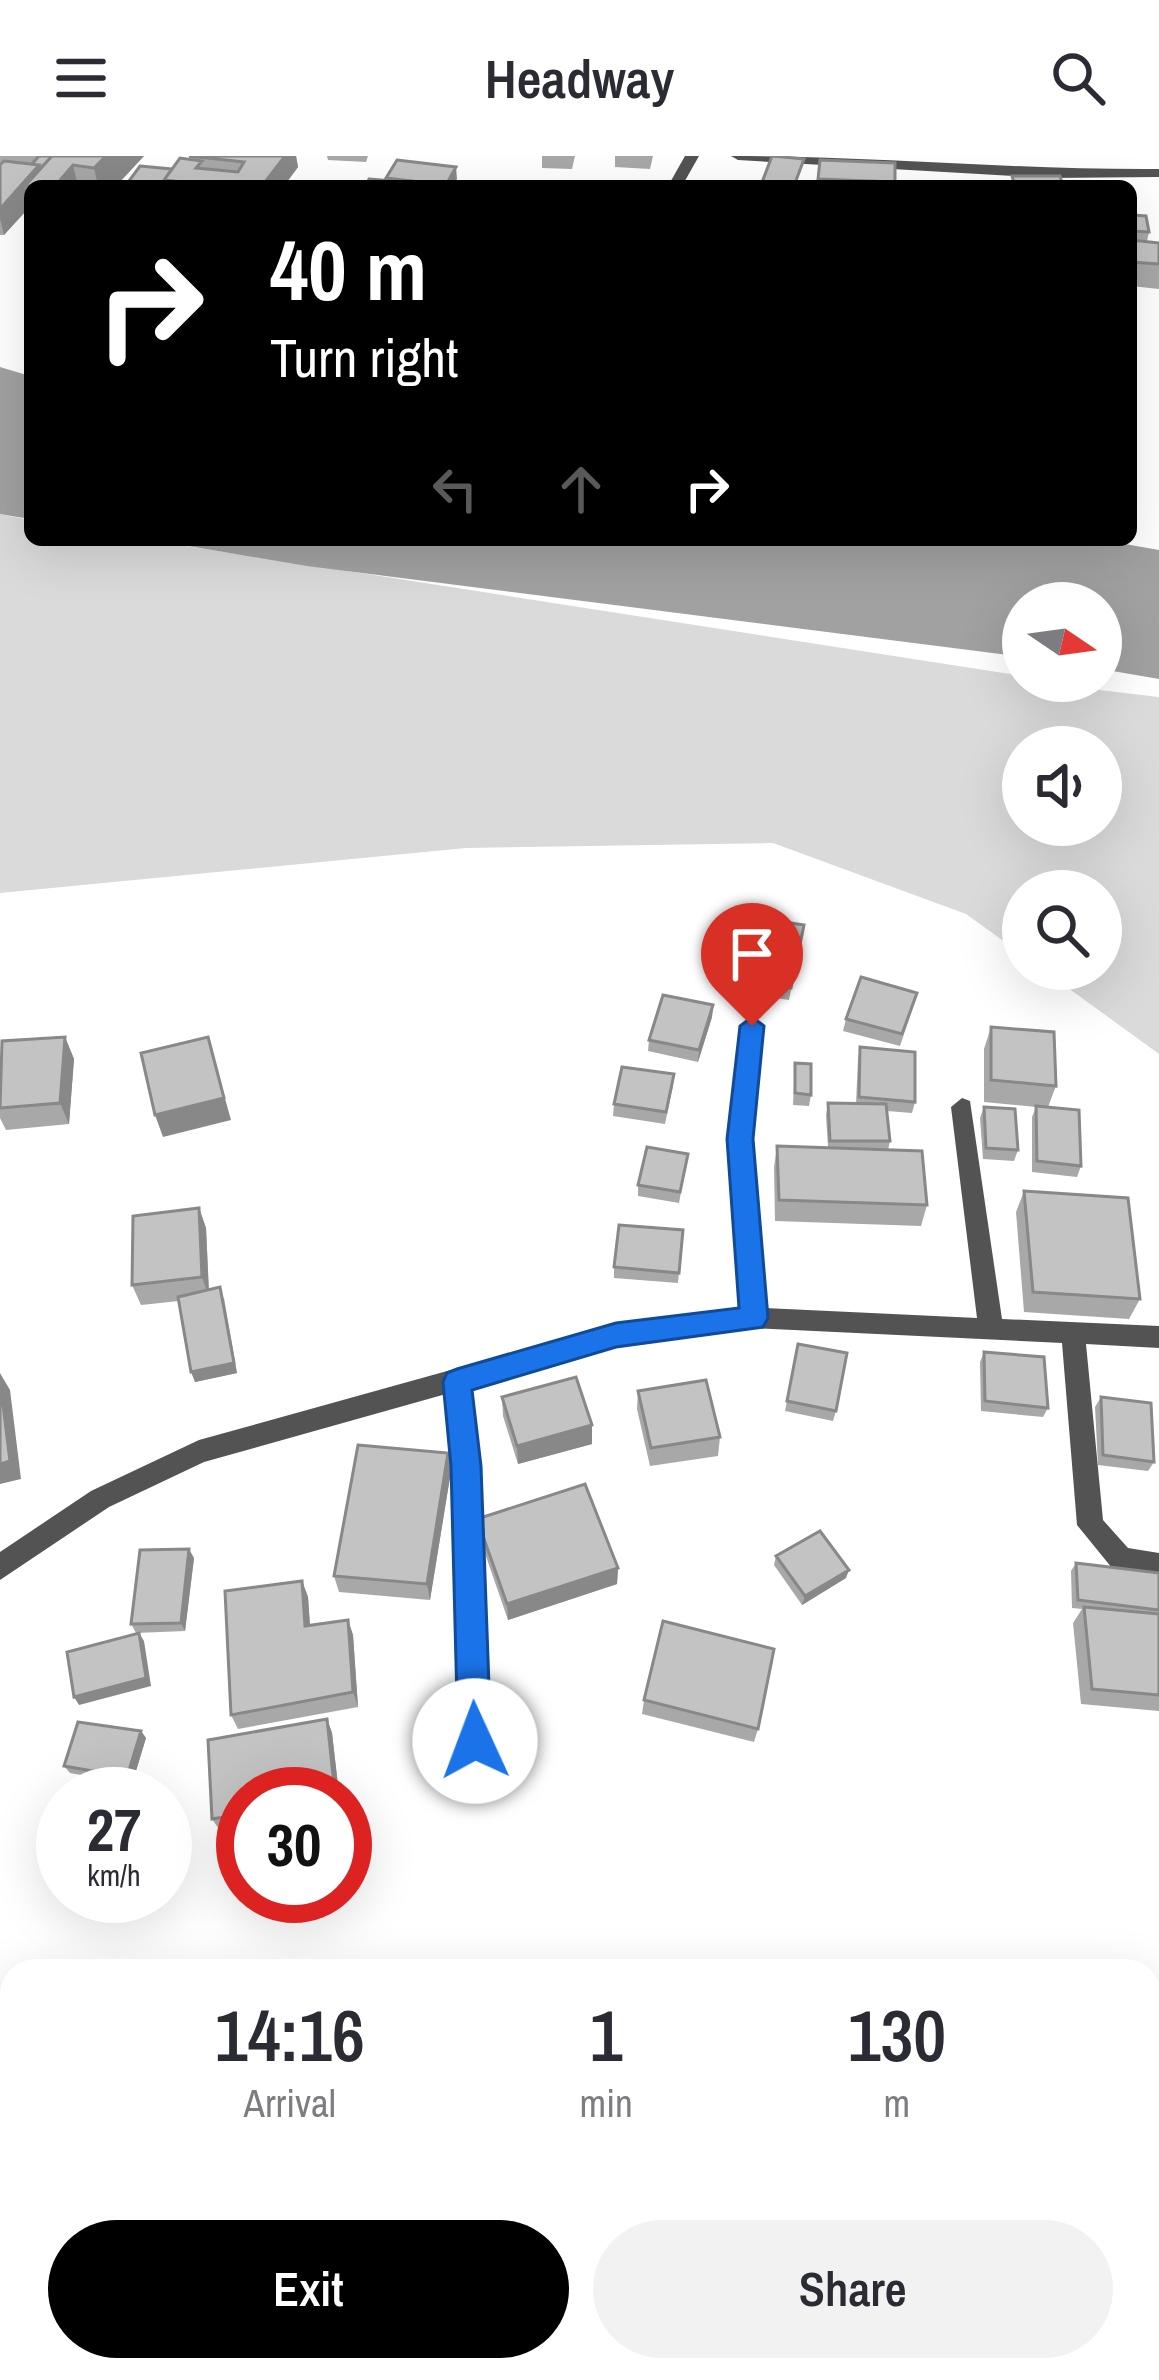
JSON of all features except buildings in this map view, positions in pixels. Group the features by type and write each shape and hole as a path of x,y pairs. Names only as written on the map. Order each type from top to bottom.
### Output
{"street":[{"path":"738,156 1047,174 1159,173"},
{"path":"752,1026 740,1139 754,1318"},
{"path":"962,1107 992,1329"},
{"path":"0,1567 100,1499 199,1452 616,1335 754,1318 1159,1337"},
{"path":"1073,1332 1090,1525 1121,1558 1159,1565"},
{"path":"457,1382 466,1466 476,1787"}],"shaded area":[{"path":"0,367 24,374 24,518 0,514"},
{"path":"0,514 24,519 24,546 186,546 1002,673 1002,702 1122,702 1122,693 1159,697 1159,1054 1071,990 1122,990 1122,870 1002,870 1002,940 966,914 773,843 466,848 0,893"},
{"path":"189,546 1136,546 1159,550 1159,679 1122,673 1122,582 1002,582 1002,654 307,566"}],"route":[{"path":"475,1741 466,1466 457,1382 616,1335 754,1318 740,1139 752,1026"}]}
